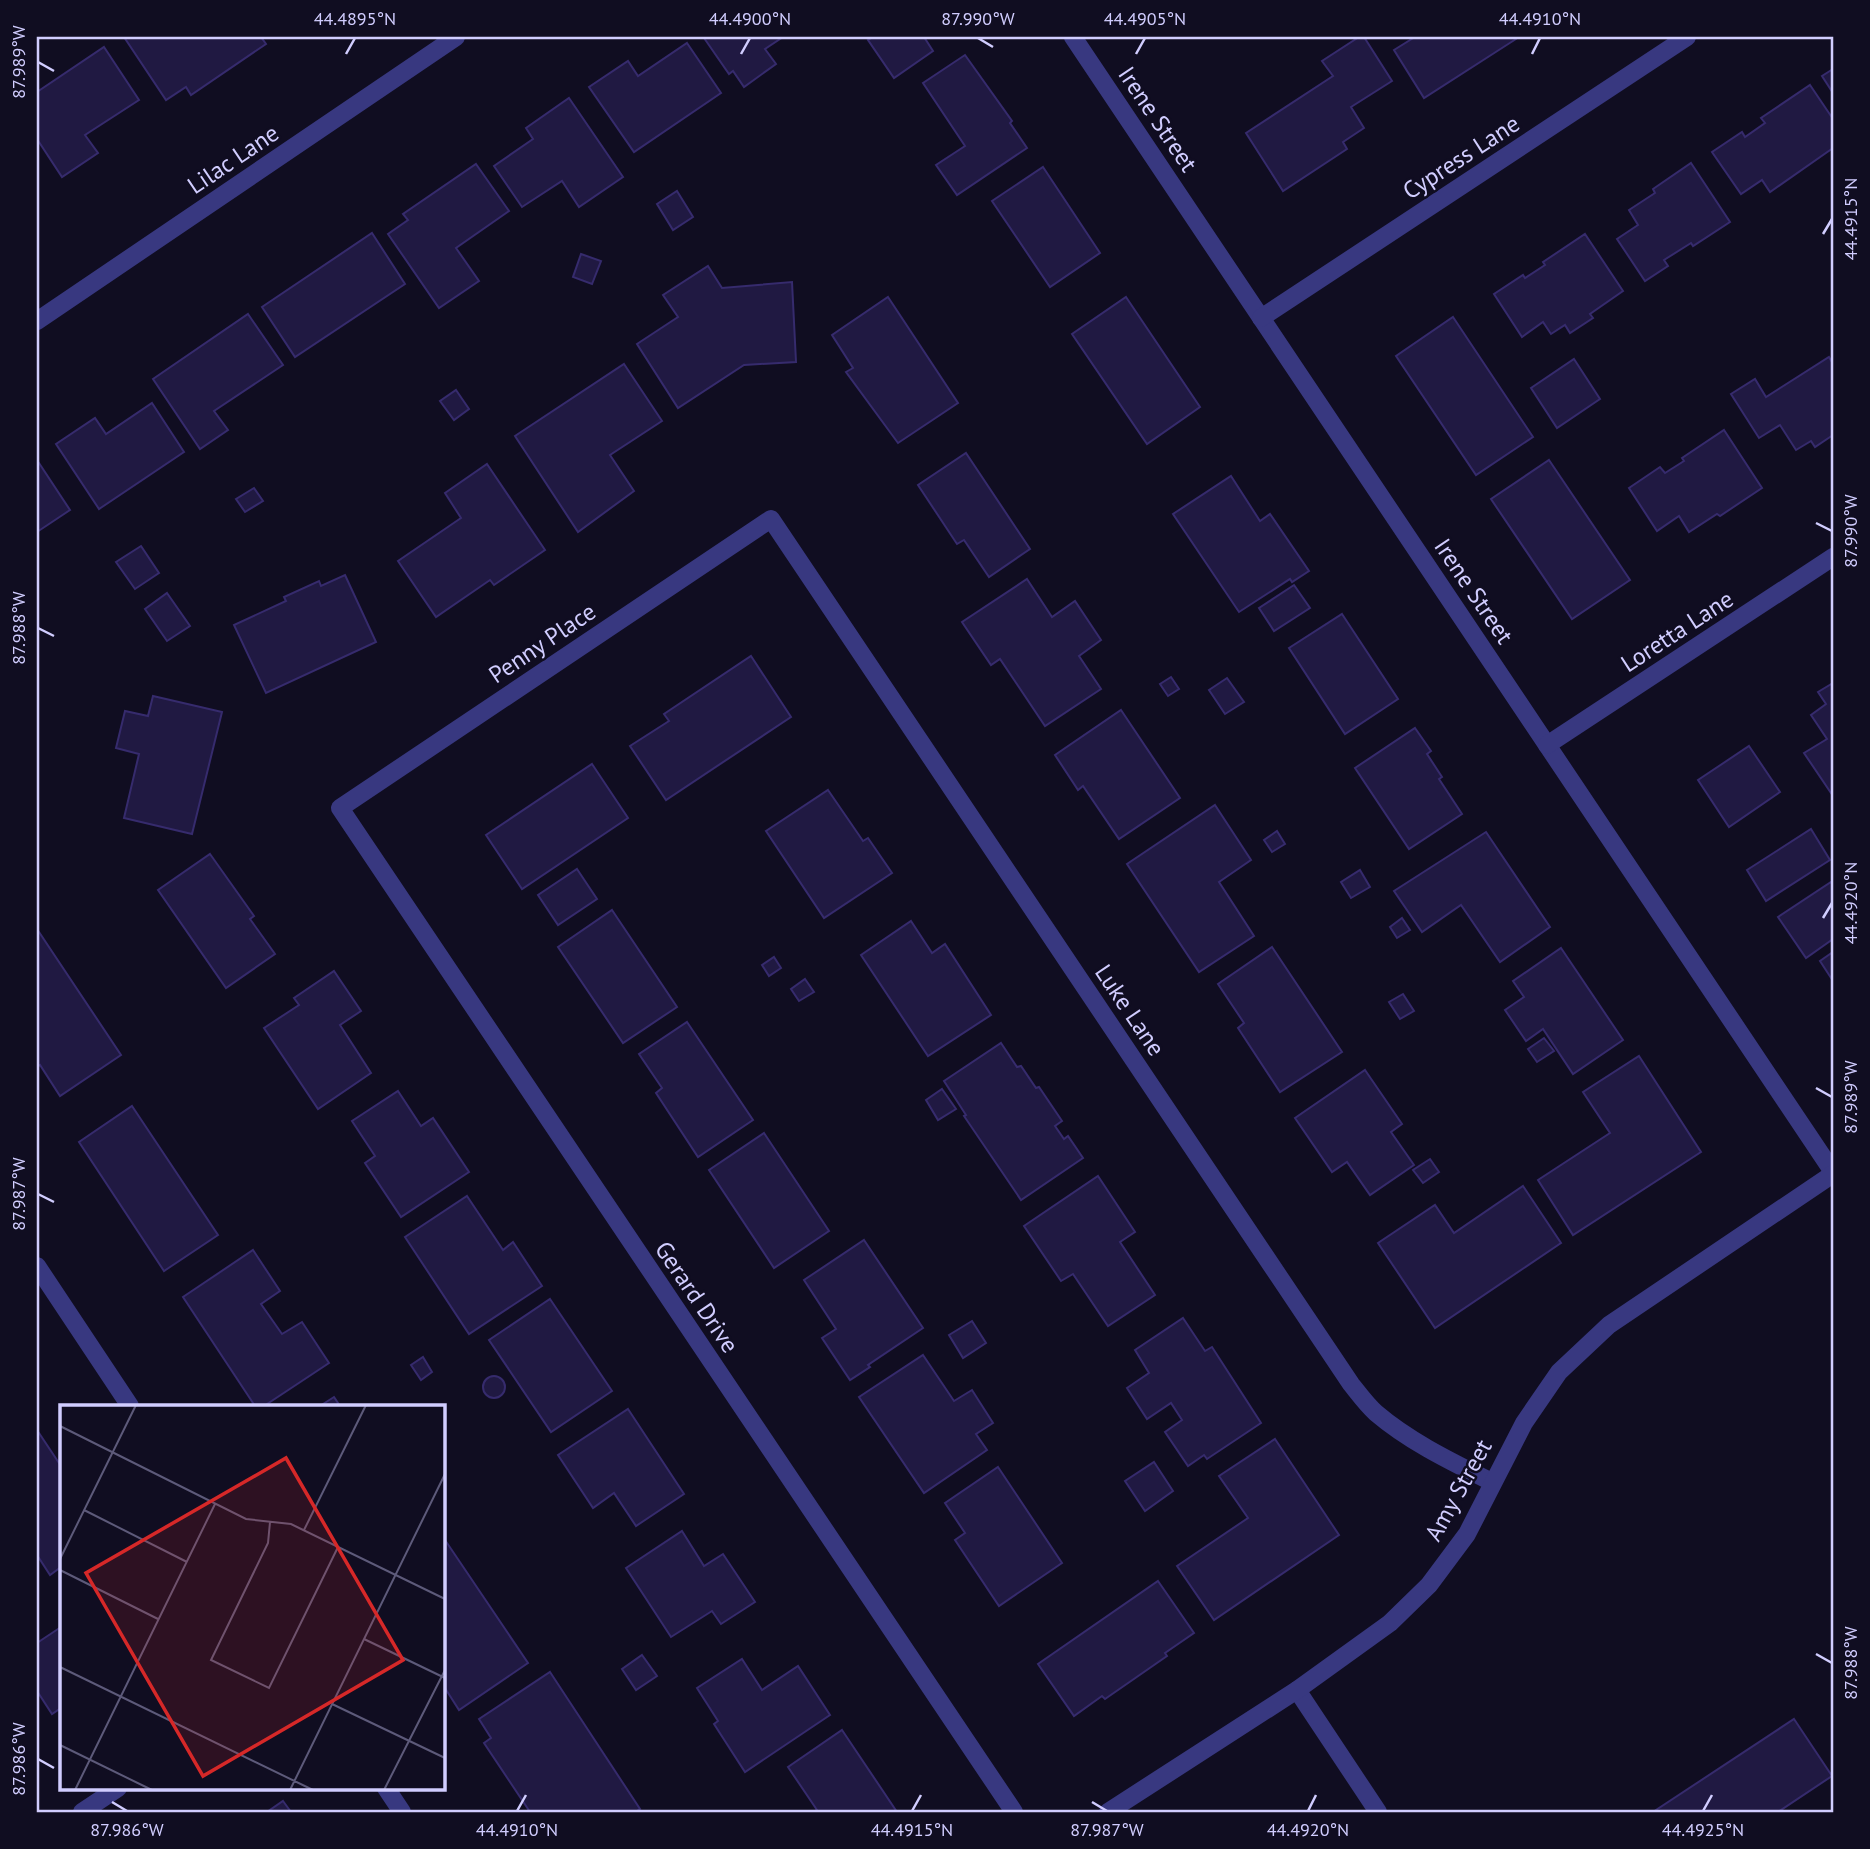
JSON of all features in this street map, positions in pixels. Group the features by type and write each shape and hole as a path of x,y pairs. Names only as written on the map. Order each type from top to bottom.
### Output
{"street":[{"name":"Lilac Lane","path":"37,321 456,37"},
{"name":"Irene Street","path":"1073,37 1833,1173"},
{"name":"Cypress Lane","path":"1261,318 1687,37"},
{"name":"Penny Place","path":"340,808 771,519"},
{"name":"Luke Lane","path":"771,519 1351,1384 1374,1412 1404,1434 1438,1455 1492,1482"},
{"name":"Loretta Lane","path":"1547,745 1833,557"},
{"name":"Gerard Drive","path":"340,808 1014,1812"},
{"name":"Amy Street","path":"1108,1812 1297,1690 1391,1623 1429,1585 1467,1534 1524,1423 1559,1372 1609,1325 1833,1173"},
{"path":"37,1266 129,1405"},
{"path":"1297,1690 1378,1812"},
{"path":"82,1812 115,1790"},
{"path":"387,1790 402,1812"}],"building":[{"path":"124,37 261,37 266,44 191,95 186,87 166,100"},
{"path":"783,37 765,49 776,64 744,87 733,71 729,74 704,38"},
{"path":"873,37 924,37 933,51 894,78 868,40"},
{"path":"1359,37 1364,37 1392,81 1351,107 1364,128 1343,142 1347,149 1283,191 1246,133 1333,76 1322,61"},
{"path":"1415,37 1516,39 1424,98 1394,50"},
{"path":"687,43 721,93 634,152 589,87 628,61 638,76"},
{"path":"104,47 139,100 85,135 98,153 62,177 37,139 37,92"},
{"path":"965,55 1012,121 1010,123 1027,148 957,195 936,165 965,146 923,83"},
{"path":"1833,69 1833,93 1822,76"},
{"path":"1810,85 1833,119 1833,148 1770,192 1762,180 1741,194 1712,152 1742,132 1745,137 1765,123 1761,118"},
{"path":"569,98 623,177 579,207 562,181 522,207 494,166 533,139 526,128"},
{"path":"1691,163 1730,222 1693,246 1691,243 1664,260 1668,266 1645,281 1617,239 1638,225 1629,210 1655,193 1653,189"},
{"path":"476,164 509,211 456,248 479,281 439,308 388,234 408,220 403,214"},
{"path":"1043,167 1100,253 1050,287 992,201"},
{"path":"677,191 693,217 673,230 657,204"},
{"path":"372,233 405,284 295,357 262,307"},
{"path":"1585,234 1623,291 1590,314 1593,318 1570,333 1565,325 1551,334 1543,322 1522,337 1494,294 1523,275 1525,278 1545,265 1543,262"},
{"path":"581,254 601,261 592,284 573,277"},
{"path":"708,266 722,288 792,282 796,362 744,365 678,408 637,344 678,317 663,295"},
{"path":"888,297 958,403 898,443 846,372 853,368 832,335"},
{"path":"1126,297 1200,407 1147,444 1072,334"},
{"path":"248,314 283,365 214,411 228,430 200,449 153,379"},
{"path":"1453,317 1533,437 1476,475 1396,356"},
{"path":"1829,357 1833,364 1833,435 1815,447 1811,441 1796,450 1780,425 1759,438 1731,394 1755,379 1766,397"},
{"path":"1574,359 1600,399 1557,428 1531,388"},
{"path":"624,364 662,421 610,455 634,491 578,532 515,436"},
{"path":"456,390 469,409 454,420 440,401"},
{"path":"152,403 184,452 99,509 56,444 95,418 106,434"},
{"path":"1724,430 1762,488 1720,516 1717,514 1689,532 1679,516 1657,531 1629,488 1660,467 1665,473 1684,461 1682,458"},
{"path":"966,453 1030,549 989,577 964,540 957,544 918,485"},
{"path":"37,460 70,510 37,532"},
{"path":"1549,460 1630,580 1572,619 1491,499"},
{"path":"487,464 545,550 494,585 490,580 436,617 398,561 461,518 445,493"},
{"path":"1231,476 1260,521 1270,514 1309,571 1292,582 1290,579 1239,612 1173,514"},
{"path":"254,488 263,501 245,512 236,499"},
{"path":"141,546 159,573 135,589 116,562"},
{"path":"345,575 376,642 266,693 234,625 286,601 284,597 319,581 321,586"},
{"path":"1027,579 1052,617 1075,601 1101,640 1079,656 1101,689 1045,726 1000,659 991,665 962,622"},
{"path":"1294,585 1310,608 1274,631 1259,608"},
{"path":"167,593 190,626 167,641 145,609"},
{"path":"1342,614 1398,699 1345,734 1289,648"},
{"path":"751,656 791,717 666,800 630,746 669,721 664,714"},
{"path":"1171,677 1179,689 1168,696 1160,684"},
{"path":"1227,678 1244,702 1225,714 1209,690"},
{"path":"1833,683 1833,796 1804,753 1827,739 1811,715 1826,704 1818,692"},
{"path":"153,696 222,712 192,834 124,818 139,754 116,748 125,711 148,716"},
{"path":"1121,710 1180,798 1119,839 1083,786 1078,790 1055,755"},
{"path":"1415,728 1431,751 1427,754 1442,777 1439,779 1462,814 1409,849 1355,768"},
{"path":"1749,746 1780,792 1729,827 1698,780"},
{"path":"592,764 628,818 522,889 486,835"},
{"path":"828,790 863,841 868,838 892,873 824,918 766,831"},
{"path":"1215,805 1251,860 1219,882 1254,936 1199,972 1127,864"},
{"path":"1811,829 1830,860 1766,901 1747,870"},
{"path":"1277,831 1285,844 1272,852 1264,840"},
{"path":"1486,832 1550,927 1500,962 1461,905 1422,932 1394,891"},
{"path":"210,854 254,916 250,919 275,954 226,988 158,890"},
{"path":"577,869 597,899 558,925 538,895"},
{"path":"1360,870 1370,887 1351,898 1341,882"},
{"path":"1831,882 1833,939 1806,958 1778,917"},
{"path":"612,910 677,1007 623,1043 558,947"},
{"path":"1402,918 1410,930 1397,938 1390,927"},
{"path":"911,921 932,953 945,944 991,1015 928,1056 861,955"},
{"path":"37,929 121,1055 60,1096 40,1065 37,1067"},
{"path":"1272,947 1342,1052 1280,1092 1238,1028 1244,1023 1218,984"},
{"path":"1561,948 1623,1040 1573,1074 1543,1029 1526,1041 1505,1010 1524,997 1513,981"},
{"path":"1833,952 1833,981 1820,961"},
{"path":"774,957 781,968 769,976 762,965"},
{"path":"334,971 361,1011 340,1025 371,1073 318,1109 264,1028 299,1005 294,998"},
{"path":"805,979 814,992 799,1001 791,989"},
{"path":"1403,994 1414,1011 1400,1019 1389,1002"},
{"path":"687,1022 753,1120 698,1157 656,1093 662,1088 639,1054"},
{"path":"1544,1038 1554,1051 1537,1062 1528,1049"},
{"path":"1001,1043 1017,1067 1021,1066 1036,1088 1039,1087 1062,1121 1055,1126 1064,1139 1068,1136 1083,1158 1021,1200 964,1116 966,1115 944,1081"},
{"path":"1639,1056 1701,1152 1573,1235 1538,1180 1610,1133 1583,1092"},
{"path":"1365,1070 1402,1124 1391,1132 1414,1165 1370,1195 1347,1162 1332,1172 1295,1118"},
{"path":"942,1089 956,1109 938,1120 926,1100"},
{"path":"398,1091 421,1126 433,1118 469,1172 401,1217 365,1163 375,1156 352,1121"},
{"path":"132,1106 218,1235 164,1271 79,1142"},
{"path":"764,1133 829,1231 774,1268 709,1170"},
{"path":"1430,1159 1439,1172 1423,1183 1413,1170"},
{"path":"1098,1176 1135,1232 1120,1242 1155,1295 1108,1326 1073,1274 1061,1281 1024,1226"},
{"path":"1523,1186 1561,1243 1435,1328 1378,1243 1435,1205 1454,1233"},
{"path":"467,1196 503,1250 513,1242 542,1286 469,1334 405,1237"},
{"path":"864,1240 923,1328 850,1380 822,1338 836,1329 804,1280"},
{"path":"253,1250 280,1291 261,1304 282,1334 302,1322 329,1363 266,1405 254,1405 183,1297"},
{"path":"550,1299 612,1391 551,1432 489,1340"},
{"path":"1183,1318 1205,1351 1212,1347 1261,1423 1207,1459 1204,1455 1188,1466 1165,1432 1182,1420 1171,1403 1147,1419 1127,1388 1149,1373 1135,1350"},
{"path":"972,1321 986,1343 963,1358 949,1335"},
{"path":"923,1355 954,1401 972,1390 993,1423 976,1434 987,1450 924,1493 859,1397"},
{"path":"423,1357 432,1372 421,1380 411,1365"},
{"path":"494,1376 502,1379 505,1387 502,1395 494,1398 486,1395 483,1387 486,1379"},
{"path":"334,1397 339,1405 322,1405"},
{"path":"628,1409 684,1494 636,1526 614,1493 593,1508 558,1455"},
{"path":"37,1430 60,1464 60,1568 50,1575 37,1555"},
{"path":"1275,1439 1339,1535 1214,1620 1177,1566 1248,1518 1219,1476"},
{"path":"1154,1462 1173,1491 1145,1511 1125,1481"},
{"path":"998,1467 1062,1563 999,1606 955,1540 965,1533 945,1503"},
{"path":"682,1531 704,1566 723,1554 755,1602 721,1624 712,1611 671,1637 626,1568"},
{"path":"444,1538 528,1663 459,1710 444,1687"},
{"path":"1158,1581 1194,1633 1165,1653 1167,1656 1105,1699 1102,1696 1074,1716 1038,1664"},
{"path":"60,1628 60,1709 52,1714 37,1691 37,1643"},
{"path":"642,1655 657,1676 636,1690 622,1669"},
{"path":"742,1659 762,1690 798,1666 830,1715 745,1772 714,1724 718,1721 697,1688"},
{"path":"550,1672 640,1809 635,1812 530,1812 484,1743 491,1738 479,1719"},
{"path":"1794,1719 1832,1776 1778,1812 1653,1812"},
{"path":"842,1730 897,1812 813,1812 817,1810 788,1767"},
{"path":"283,1801 291,1812 267,1812"}]}
